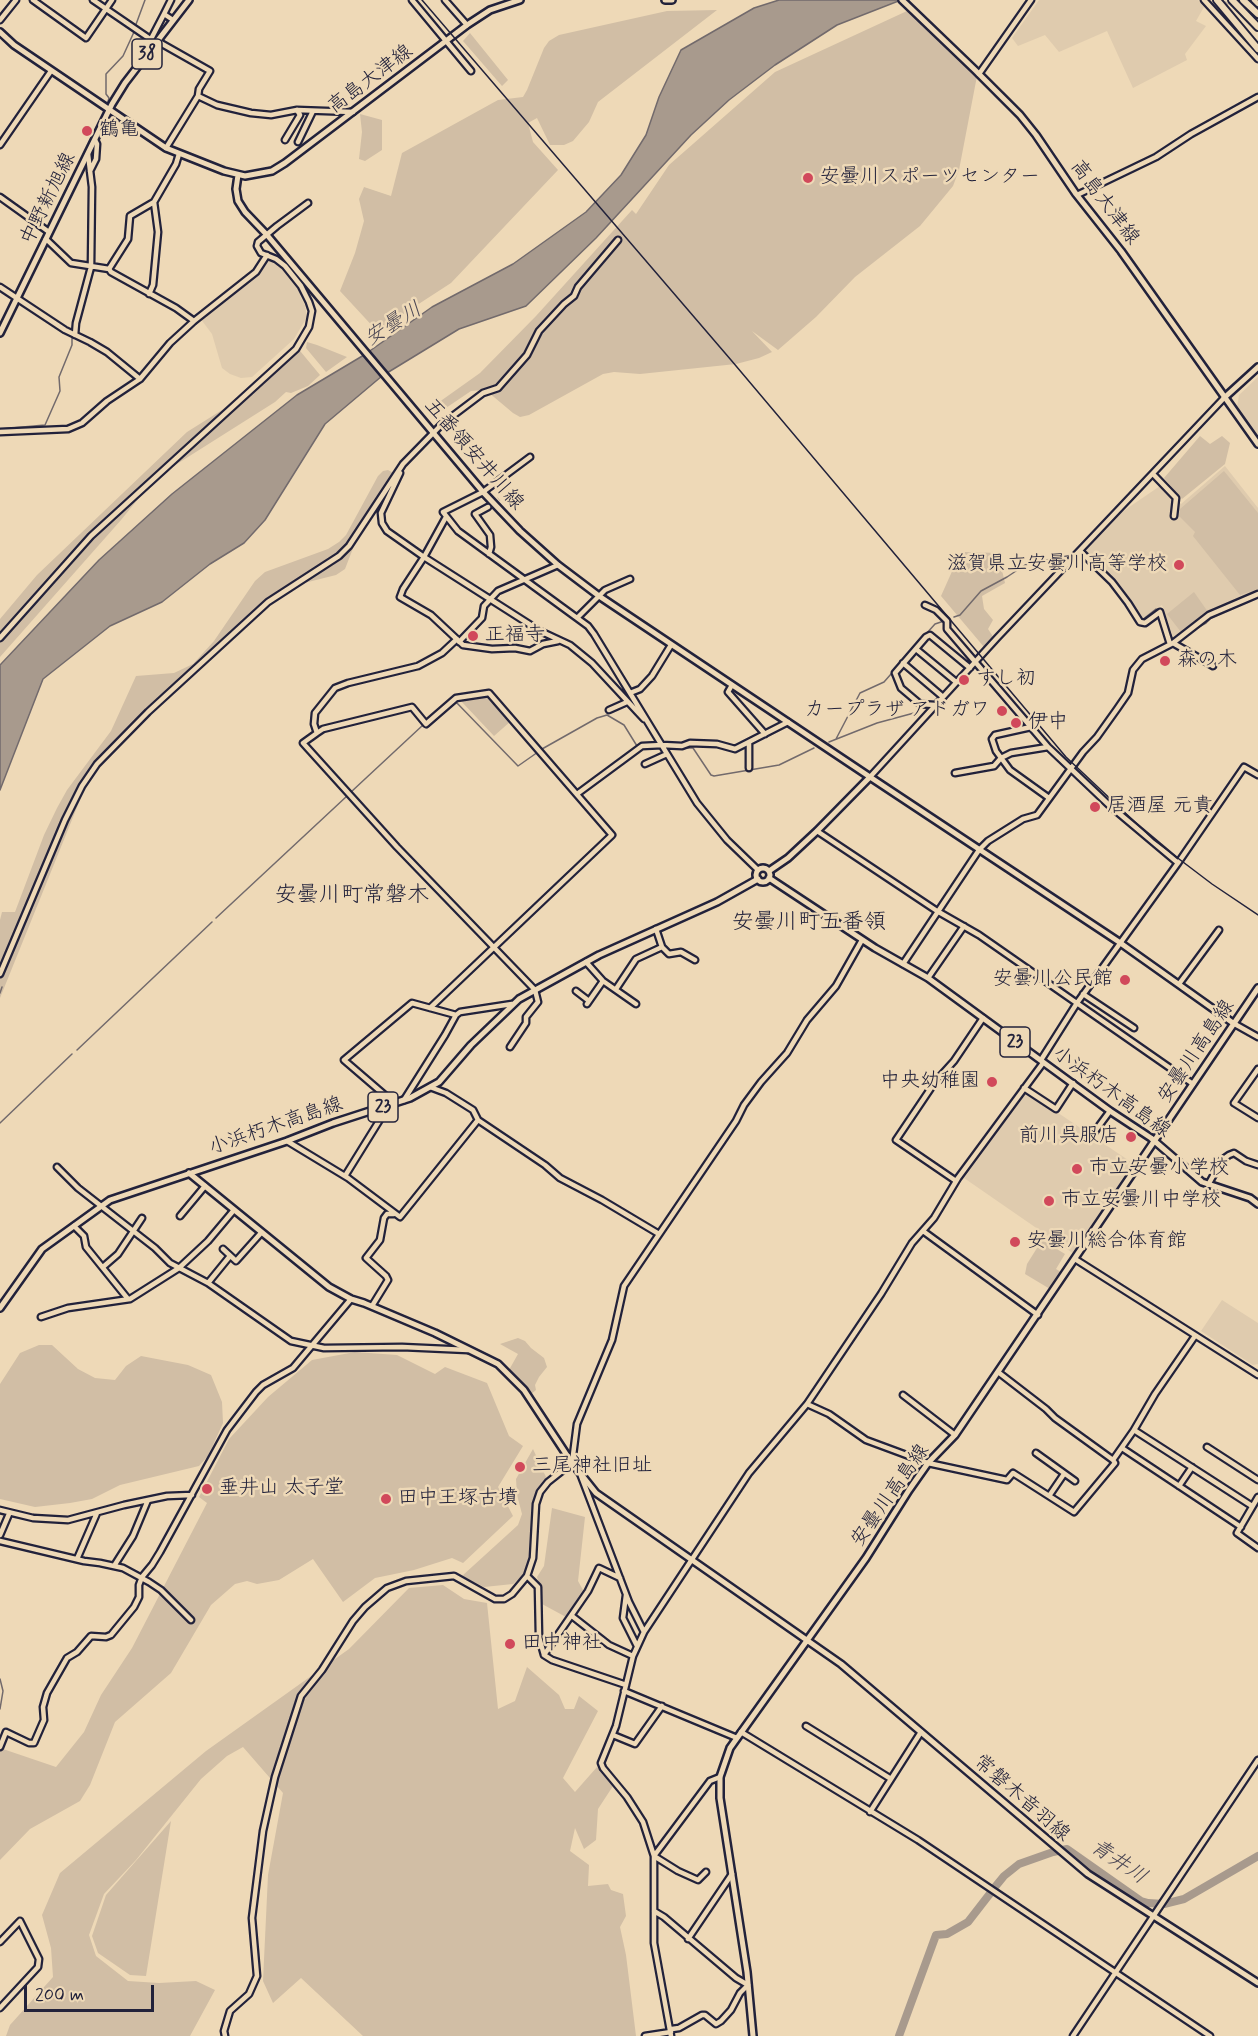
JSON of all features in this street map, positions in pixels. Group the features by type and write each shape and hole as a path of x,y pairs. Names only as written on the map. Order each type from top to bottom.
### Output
{"highway":[{"path":"1217,0 1258,49"},
{"path":"1232,0 1258,27"},
{"path":"1243,0 1258,14"}],"main road":[{"name":"38","path":"110,111 125,83 154,41 189,0"},
{"name":"高島大津線","path":"238,175 254,176 272,171 490,10 520,0"},
{"path":"665,0 672,0"},
{"name":"高島大津線","path":"902,0 1020,115 1077,195 1121,251 1258,444"},
{"path":"0,32 14,45 51,71 166,148 238,175"},
{"name":"中野新旭線","path":"0,333 110,111"},
{"name":"五番領安井川線","path":"238,175 236,189 238,201 245,212 267,235 483,492 520,531 558,565 599,596 870,777"},
{"path":"1224,398 1258,368"},
{"path":"769,875 817,831 870,777 1119,942 1233,1023"},
{"name":"小浜朽木高島線","path":"758,870 764,868 769,875 862,940 928,978 1155,1142 1208,1185 1250,1198 1258,1204"},
{"path":"758,870 756,875 758,879"},
{"name":"小浜朽木高島線","path":"0,1308 42,1249 110,1200 404,1100 439,1082 471,1045 512,1004 586,962 717,902 758,879 764,882 769,875"},
{"name":"安曇川高島線","path":"753,2036 748,1985 720,1798 720,1777 723,1765 739,1735 866,1558 928,1464 955,1435 1038,1315 1258,988"},
{"name":"常磐木音羽線","path":"189,1173 315,1277 351,1299 474,1350 498,1364 524,1390 572,1463 596,1493 841,1664 1088,1875 1258,1983"}],"street":[{"path":"0,20 14,2 8,0"},
{"path":"33,0 86,38 112,0"},
{"path":"93,0 154,41 210,71 199,89 198,96 166,148"},
{"path":"154,41 171,0"},
{"path":"412,0 471,71"},
{"path":"445,0 467,26"},
{"path":"977,72 1031,0"},
{"path":"1204,0 1218,12 1258,59"},
{"path":"1254,0 1258,4"},
{"path":"164,14 173,20"},
{"path":"0,145 51,71"},
{"path":"198,96 217,105 251,113 271,115 297,110 353,112"},
{"path":"1077,195 1156,156 1258,97"},
{"path":"285,140 300,115 297,110"},
{"path":"298,142 313,111"},
{"path":"90,171 96,159 95,140"},
{"path":"75,335 75,323 91,267 88,153"},
{"path":"109,269 128,239 130,216 154,202 176,164 179,154"},
{"path":"0,197 49,232"},
{"path":"149,294 153,285 158,232 154,202"},
{"path":"0,638 91,536 296,350 309,327 312,311 309,302 301,286 285,266 258,250 257,246 258,242 308,203"},
{"path":"46,239 72,263 109,269 194,321"},
{"path":"0,974 65,820 82,786 97,764 147,712 268,602 344,551 401,468 431,430 483,393 498,388 527,355 539,331 564,304 574,297 578,287 618,240"},
{"path":"0,432 76,427 107,401 140,379 170,343 256,272 267,255"},
{"path":"0,287 75,335 107,352 140,379"},
{"path":"870,777 956,682 1224,398"},
{"path":"530,457 483,492 443,512 458,531 577,618 594,634 697,804 727,840 758,870"},
{"path":"401,468 396,484 381,513 382,523 387,531 540,631 570,645 592,663 646,721"},
{"path":"1153,474 1176,498 1174,516"},
{"path":"488,507 475,514 490,535 489,555"},
{"path":"446,517 400,597 431,615 463,645 530,651 543,644 560,640"},
{"path":"1080,550 1112,582 1140,622 1144,623 1160,612 1172,644 1214,666"},
{"path":"317,733 314,724 315,713 335,688 418,666 458,641 482,618 484,606 498,591 558,565"},
{"path":"577,618 610,586 630,579"},
{"path":"903,964 979,850 988,841 1023,819 1037,815 1118,709 1128,693 1133,670 1137,664 1147,655 1172,644 1209,615 1258,594"},
{"path":"925,604 936,610 947,621 947,629 1048,747 1109,805 1178,863"},
{"path":"935,705 920,704 901,688 895,673 916,649 930,635 970,668"},
{"path":"630,693 640,689 652,676 671,645"},
{"path":"916,649 956,682"},
{"path":"903,663 943,697"},
{"path":"732,685 728,692 765,734"},
{"path":"430,1008 494,947 612,836 489,693 456,698 426,724 412,707 323,729 303,744 306,748 494,947 535,990 538,1002 526,1017 526,1023 510,1047"},
{"path":"609,710 627,702"},
{"path":"577,794 642,746 682,747 690,743 717,744 735,749 788,722"},
{"path":"1031,727 995,735 992,739 996,752 1010,770 1050,798"},
{"path":"748,742 749,768"},
{"path":"955,773 994,766 1001,758 1011,753 1048,747"},
{"path":"645,764 667,754"},
{"path":"671,2033 654,1943 654,1856 643,1822 601,1763 613,1736 637,1646 690,1560 749,1473 807,1404 912,1243 933,1218 956,1181 1042,1062 1077,1003 1119,942 1178,863 1244,767 1258,775"},
{"path":"817,831 937,911 964,926 1193,1084"},
{"path":"928,978 964,926"},
{"path":"656,929 662,946 669,954 681,952 695,960"},
{"path":"1179,984 1219,930"},
{"path":"225,2036 224,2031 230,2011 249,1994 257,1976 252,1918 263,1831 274,1777 290,1733 295,1711 304,1692 322,1670 353,1621 387,1588 406,1581 454,1576 495,1599 504,1599 512,1594 527,1576 533,1558 536,1504 540,1492 548,1482 572,1463 578,1424 612,1340 624,1286 736,1121 744,1105 787,1053 807,1020 836,986 862,940"},
{"path":"616,989 636,959 662,946"},
{"path":"586,962 603,981 636,1004"},
{"path":"576,991 588,1002 603,981"},
{"path":"1083,994 1134,1028"},
{"path":"345,1176 391,1104 344,1060 412,1003 456,1015"},
{"path":"404,1100 456,1015 460,1012 512,1004"},
{"path":"956,1181 896,1140 934,1082 954,1061 983,1018"},
{"path":"1233,1023 1258,1037"},
{"path":"1258,1071 1234,1103 1258,1118"},
{"path":"1024,1088 1056,1108 1073,1083"},
{"path":"430,1087 446,1093 473,1110 478,1120 545,1165 560,1178 659,1234"},
{"path":"1093,1134 1110,1111"},
{"path":"287,1141 345,1176 399,1217 478,1120"},
{"path":"1208,1185 1222,1160 1229,1155 1234,1153 1258,1165"},
{"path":"57,1167 78,1188 179,1268 208,1283 291,1341 310,1347 324,1348 402,1347 474,1350"},
{"path":"180,1216 205,1186"},
{"path":"41,1317 68,1308 128,1299 179,1268 208,1241 234,1210"},
{"path":"372,1306 387,1280 386,1276 366,1258 380,1240 384,1218 387,1214 394,1214"},
{"path":"103,1267 118,1254 142,1218"},
{"path":"74,1226 84,1236 86,1247 128,1299"},
{"path":"923,1231 1038,1315"},
{"path":"223,1249 236,1261 261,1233"},
{"path":"208,1283 230,1256"},
{"path":"1075,1258 1258,1375"},
{"path":"0,1747 6,1732 34,1743 44,1720 43,1707 47,1693 67,1658 77,1652 91,1636 111,1635 137,1603 142,1577 152,1565 223,1437 249,1400 263,1385 293,1368 351,1299"},
{"path":"807,1404 829,1414 866,1440 928,1464 1007,1480 1013,1473 1074,1512 1115,1463 1113,1460 1195,1336"},
{"path":"998,1372 1046,1408 1055,1418 1113,1460"},
{"path":"903,1395 955,1435"},
{"path":"1134,1430 1252,1506"},
{"path":"1207,1447 1258,1480"},
{"path":"1122,1448 1241,1527"},
{"path":"1036,1453 1075,1481"},
{"path":"1179,1486 1192,1467"},
{"path":"580,1472 587,1496 644,1632"},
{"path":"1049,1496 1064,1473"},
{"path":"0,1510 9,1514 60,1521 167,1496 192,1495"},
{"path":"1258,1497 1237,1533 1258,1548"},
{"path":"114,1566 133,1536 148,1500"},
{"path":"77,1559 98,1513"},
{"path":"0,1535 9,1514"},
{"path":"0,1541 114,1566 142,1577 161,1590 191,1620"},
{"path":"544,1655 588,1591 599,1568 620,1578"},
{"path":"527,1576 538,1587 539,1637 544,1655 625,1688 662,1706 739,1735 939,1853 1210,2036"},
{"path":"627,1594 623,1618 637,1646"},
{"path":"572,1616 609,1645 633,1656"},
{"path":"613,1736 635,1744 662,1706"},
{"path":"806,1726 891,1779"},
{"path":"870,1812 921,1732"},
{"path":"1073,2036 1258,1760"},
{"path":"654,1856 710,1781 720,1777"},
{"path":"654,1856 698,1880 706,1872"},
{"path":"688,1939 732,1874"},
{"path":"645,2036 671,2033 702,2015 716,2024 731,2010 740,1993 748,1985 736,1978 654,1911"},
{"path":"0,1942 20,1921 39,1959 38,1967 0,2007"}],"shaded area":[{"path":"779,0 901,0 837,25 775,65 729,100 691,135 596,238 526,306 459,329 382,376 325,424 265,520 244,543 210,564 162,602 110,626 43,679 0,790 0,665 99,560 172,494 297,395 364,355 432,307 513,264 586,212 621,175 646,135 659,97 681,50 754,8"},
{"path":"1039,0 1198,0 1204,7 1196,21 1206,26 1185,54 1187,60 1133,88 1107,31 1059,52 1045,35 1018,46 1012,38"},
{"path":"717,10 598,102 589,122 573,141 564,145 550,145 537,118 528,123 533,142 558,170 451,283 377,331 340,291 355,253 364,221 359,199 364,187 391,196 402,153 498,100 523,97 549,41 559,35 667,11"},
{"name":"安曇川スポーツセンター","path":"907,11 977,76 959,170 953,186 920,226 855,277 816,317 778,350 752,331 772,352 736,364 640,374 614,372 603,374 529,415 520,417 483,390 471,391 440,412 435,405 480,373 536,316 632,210 636,214 669,165 775,72"},
{"path":"470,33 508,80 502,86 463,41"},
{"path":"360,114 382,120 382,150 365,161 359,159 362,132"},
{"path":"269,258 280,265 302,292 300,296 305,305 307,317 294,339 252,377 241,378 222,368 212,334 200,318"},
{"path":"307,342 347,357 326,372 306,348"},
{"path":"296,346 320,375 308,386 291,393 286,392 275,402 169,469 147,488 0,657 0,619 37,575 187,432 222,410"},
{"path":"1258,377 1258,435 1237,407 1239,395"},
{"path":"1200,436 1210,444 1222,436 1230,443 1225,464 1182,499 1164,478"},
{"name":"滋賀県立安曇川高等学校","path":"1225,466 1258,508 1258,592 1210,613 1173,637 1162,605 1143,618 1120,585 1085,550 1119,514 1160,486 1181,504"},
{"path":"388,470 395,474 395,479 357,538 345,569 336,575 292,586 282,592 167,694 105,759 86,785 0,998 0,920 2,912 15,912 44,835 57,808 67,790 111,731 136,676 174,673 193,664 214,641 255,581 265,572 328,549 339,542 346,535 378,476"},
{"path":"1224,471 1258,513 1258,589 1240,595 1193,536 1195,532 1179,516 1180,509"},
{"path":"965,552 998,553 1005,583 982,596 984,609 993,620 988,629 994,638 984,647 941,596 954,567"},
{"path":"1194,592 1208,612 1181,632 1167,614"},
{"path":"488,695 511,721 494,736 461,701"},
{"path":"1027,1092 1134,1164 1074,1254 964,1178"},
{"path":"1042,1240 1065,1254 1056,1269 1061,1272 1050,1289 1025,1274 1027,1264"},
{"path":"1222,1300 1258,1323 1258,1364 1253,1365 1201,1331"},
{"path":"518,1338 525,1341 544,1358 547,1367 535,1385 536,1390 530,1395 509,1370 518,1354 500,1344"},
{"path":"39,1345 52,1345 78,1369 95,1378 115,1380 126,1366 141,1356 188,1365 211,1375 222,1402 223,1423 208,1456 199,1466 120,1485 92,1499 35,1507 0,1499 0,1384 20,1353"},
{"path":"355,1352 397,1355 435,1374 445,1367 487,1383 509,1436 523,1446 498,1487 513,1516 463,1563 452,1558 414,1570 375,1578 343,1602 313,1559 279,1580 257,1584 247,1581 235,1584 211,1605 171,1673 115,1722 90,1785 80,1801 30,1829 0,1860 0,1748 56,1767 84,1732 101,1695 132,1648 207,1503 199,1497 229,1439 268,1397 312,1360"},
{"path":"533,1449 546,1477 535,1498 533,1523 535,1552 529,1570 513,1584 484,1587 462,1576 518,1525 522,1514 516,1479"},
{"path":"552,1508 585,1517 578,1581 583,1590 566,1617 542,1604 537,1577 544,1566"},
{"path":"443,1585 464,1599 487,1603 498,1709 515,1701 527,1667 559,1695 565,1709 574,1709 579,1696 598,1711 563,1778 575,1792 597,1767 613,1786 598,1809 596,1840 584,1849 575,1828 570,1851 589,1865 588,1886 608,1884 611,1890 623,1894 626,1916 620,1927 626,1955 636,2036 363,2036 301,1978 273,2003 263,1981 268,1875 283,1793 243,1747 227,1756 201,1779 136,1860 104,1894 89,1935 96,1956 128,1981 159,1983 196,1981 215,1990 190,2036 6,2036 10,2025 53,1977 51,1948 42,1915 60,1873 206,1751 349,1649 409,1588"},
{"path":"171,1821 146,1976 130,1975 98,1953 92,1936 106,1895"}],"waterway":[{"path":"135,27 145,0"},
{"path":"107,105 109,98 106,94 106,74 123,56 134,32"},
{"path":"89,247 90,183"},
{"path":"0,429 45,425 60,391 59,377 72,345 72,337"},
{"path":"1041,561 1072,555"},
{"path":"1090,556 1106,573"},
{"path":"954,617 960,615 981,591 1025,565 1035,562"},
{"path":"1115,583 1142,620 1156,609"},
{"path":"1195,629 1227,610"},
{"path":"926,634 935,624 944,621"},
{"path":"1165,621 1172,638"},
{"path":"836,739 860,693 884,682 913,649"},
{"path":"351,792 423,725 427,728 456,702 518,766 538,752"},
{"path":"829,742 877,723 914,713"},
{"path":"542,749 597,718 607,715 624,725 637,746"},
{"path":"682,748 693,748 711,775 714,776 779,765 814,748"},
{"path":"216,918 347,796"},
{"path":"77,1050 212,922"},
{"path":"0,993 2,987"},
{"path":"0,1123 72,1054"},
{"path":"0,1679 3,1691 0,1709"},
{"name":"青井川","path":"995,1887 1019,1864 1067,1849 1141,1901 1164,1904 1184,1899 1258,1856"},
{"name":"青井川","path":"899,2036 936,1935 947,1934 968,1922 992,1891"}],"tunnel":[{"path":"1219,10 1230,0"},
{"path":"488,507 499,499"}],"railway":[{"path":"422,0 731,360 1066,757 1154,840 1258,915"}],"place":[{"name":"鶴亀","path":"87,131"},
{"name":"安曇川スポーツセンター","path":"808,178"},
{"name":"滋賀県立安曇川高等学校","path":"1179,565"},
{"name":"正福寺","path":"473,636"},
{"name":"森の木","path":"1165,661"},
{"name":"すし初","path":"964,680"},
{"name":"カープラザ アドガワ","path":"1002,711"},
{"name":"伊中","path":"1016,723"},
{"name":"居酒屋 元貴","path":"1095,807"},
{"name":"安曇川公民館","path":"1125,980"},
{"name":"中央幼稚園","path":"992,1082"},
{"name":"前川呉服店","path":"1131,1137"},
{"name":"市立安曇小学校","path":"1077,1169"},
{"name":"市立安曇川中学校","path":"1049,1201"},
{"name":"安曇川総合体育館","path":"1015,1242"},
{"name":"三尾神社旧址","path":"520,1467"},
{"name":"垂井山 太子堂","path":"207,1489"},
{"name":"田中王塚古墳","path":"386,1499"},
{"name":"田中神社","path":"510,1644"}],"district":[{"name":"安曇川町常磐木","path":"352,896"},
{"name":"安曇川町五番領","path":"809,923"}],"water label":[{"name":"安曇川","path":"394,325"}]}
